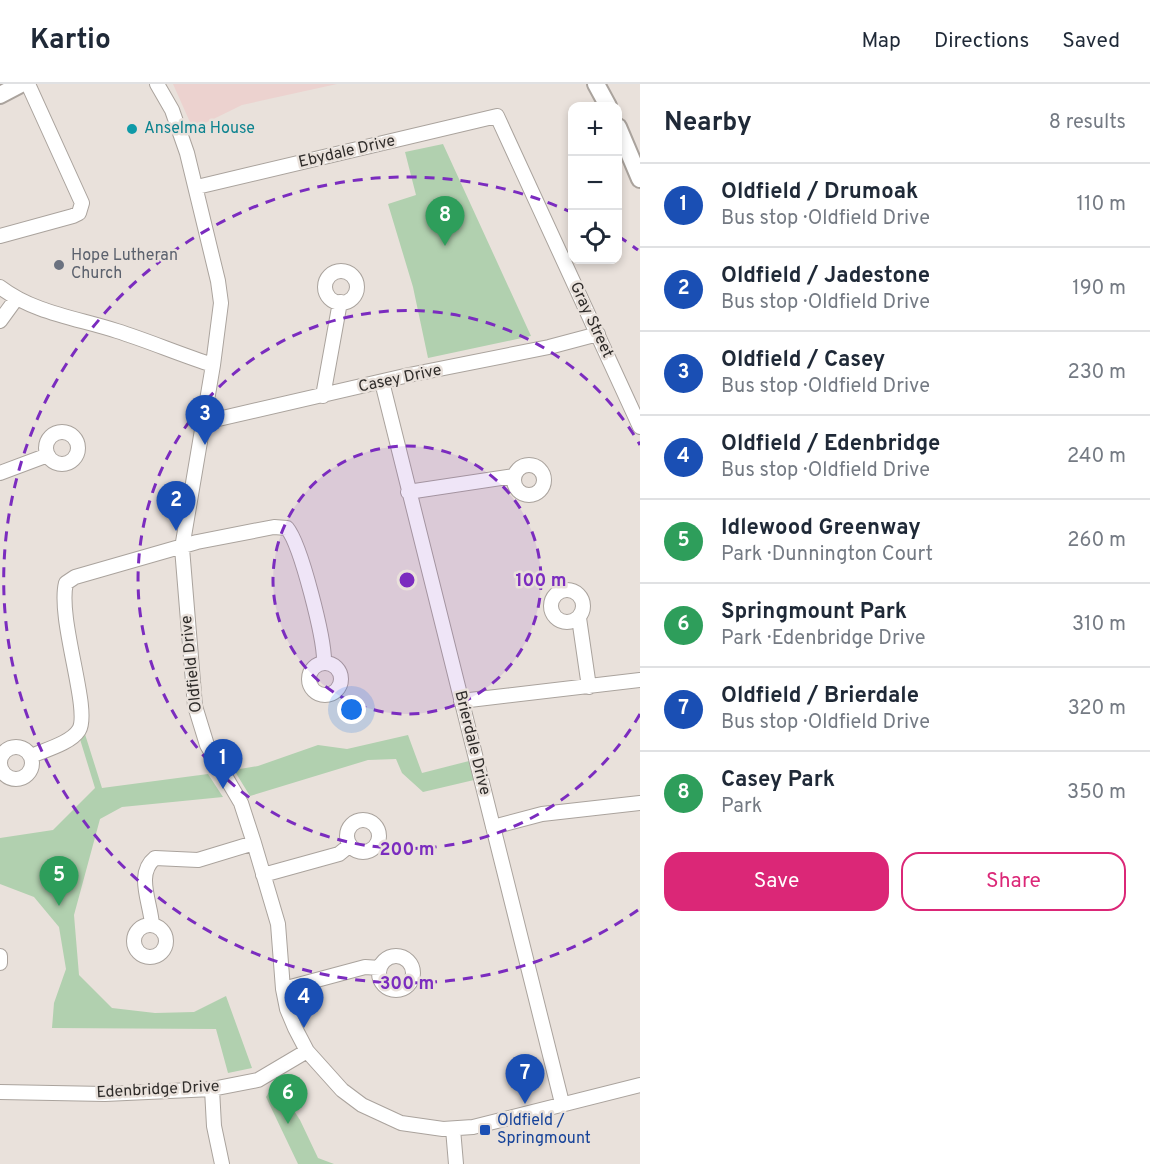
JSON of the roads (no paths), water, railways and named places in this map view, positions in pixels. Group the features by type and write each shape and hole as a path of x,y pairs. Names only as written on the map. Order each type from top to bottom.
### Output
{"main road":[{"path":"0,94 21,84"},
{"path":"596,84 606,102"},
{"path":"622,136 638,170"}],"street":[{"path":"0,236 73,216 81,208 81,196 28,84"},
{"name":"Oldfield Drive","path":"157,84 172,110 197,187 221,303 213,365 201,423 182,548 195,706 207,745 241,803 254,843 278,924 283,990 287,1009 307,1052 322,1071 362,1105 401,1123 453,1129 478,1126 640,1085"},
{"name":"Ebydale Drive","path":"197,187 496,116"},
{"name":"Gray Street","path":"496,116 640,427"},
{"path":"0,287 16,299 213,365"},
{"path":"0,321 16,299"},
{"path":"323,396 340,302"},
{"name":"Casey Drive","path":"201,423 549,347 598,334"},
{"name":"Brierdale Drive","path":"382,382 562,1103"},
{"path":"0,473 48,455"},
{"path":"408,492 514,476"},
{"path":"31,756 73,737 80,729 83,713 72,664 63,596 66,583 75,577 182,548 274,527 287,528 294,537 301,557 324,663"},
{"path":"579,618 589,687"},
{"path":"461,701 640,680"},
{"path":"493,826 542,814 640,803"},
{"path":"152,925 144,878 149,863 155,858 198,860 254,843"},
{"path":"263,875 339,854 350,845"},
{"path":"0,956 0,963"},
{"path":"283,990 365,967 380,968"},
{"name":"Edenbridge Drive","path":"0,1092 105,1094 212,1089 258,1080 307,1052"},
{"path":"212,1089 216,1137 222,1164"},
{"path":"453,1129 456,1164"}],"place":[{"name":"Anselma House","path":"132,129"},
{"name":"Casey Park","path":"445,246"},
{"name":"Hope Lutheran Church","path":"59,265"},
{"name":"Oldfield / Casey","path":"205,445"},
{"name":"Oldfield / Jadestone","path":"176,531"},
{"name":"Oldfield / Drumoak","path":"223,789"},
{"name":"Idlewood Greenway","path":"59,906"},
{"name":"Oldfield / Edenbridge","path":"304,1028"},
{"name":"Oldfield / Brierdale","path":"525,1104"},
{"name":"Springmount Park","path":"288,1124"},
{"name":"Oldfield / Springmount","path":"485,1130"}]}
